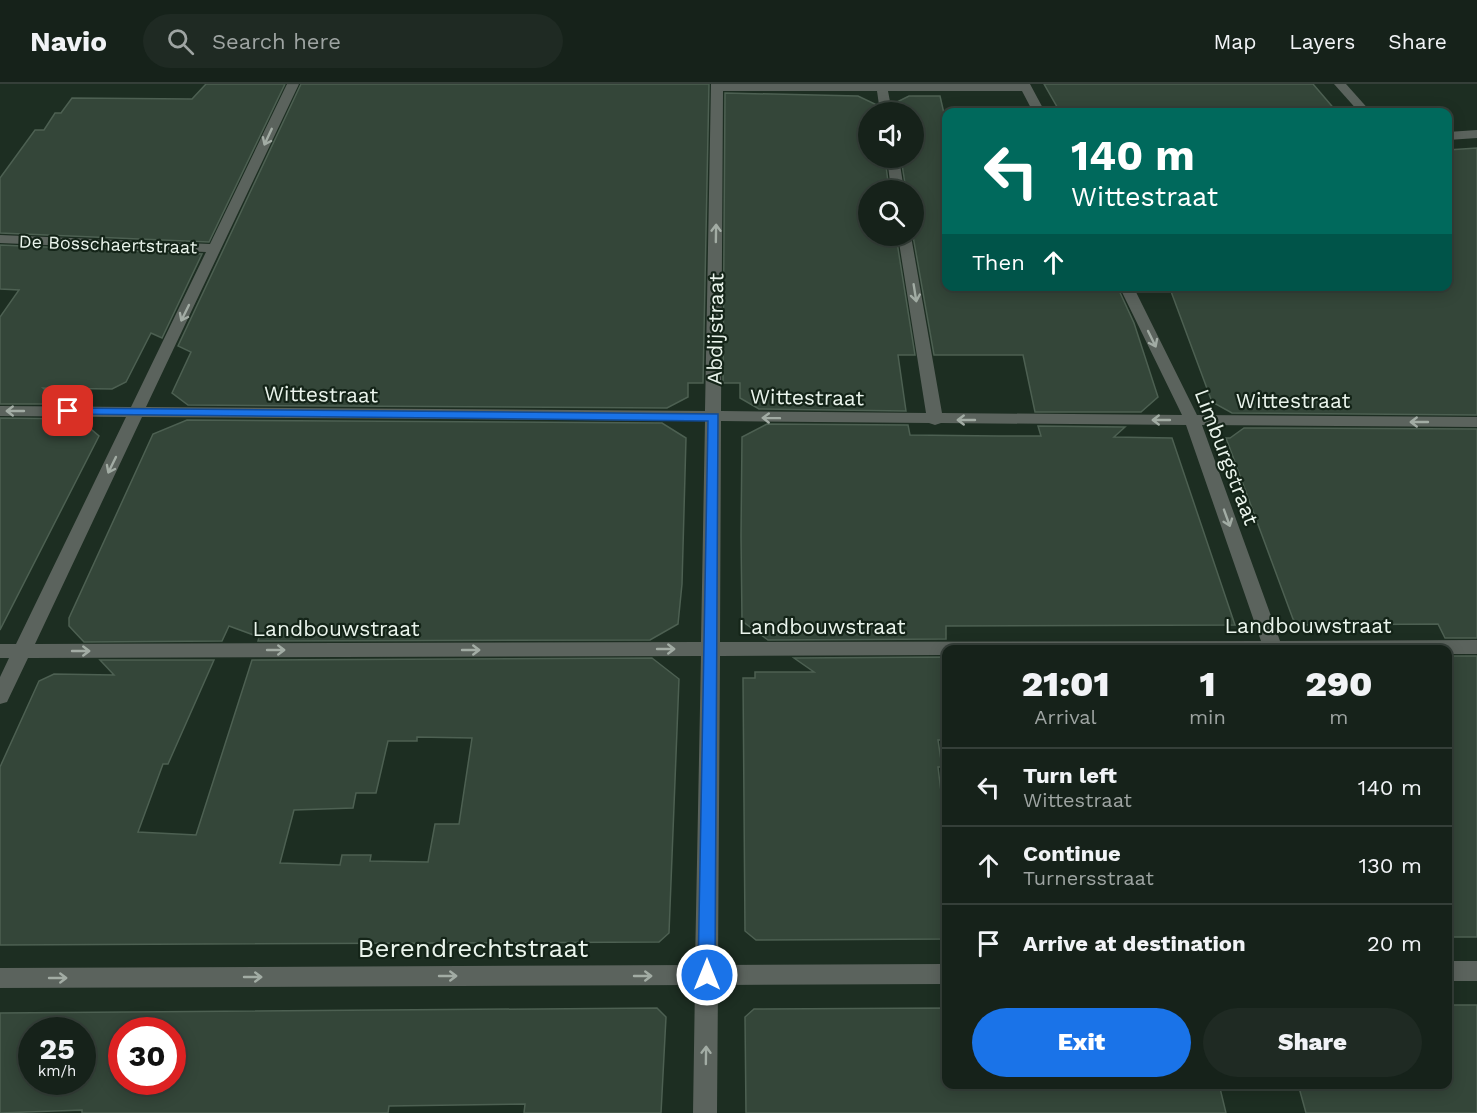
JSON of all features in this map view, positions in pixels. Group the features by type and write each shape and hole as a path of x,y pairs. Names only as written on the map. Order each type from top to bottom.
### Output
{"street":[{"name":"De Bosschaertstraat","path":"0,697 293,84"},
{"path":"1340,84 1361,108"},
{"path":"717,86 1025,86 1037,108"},
{"name":"Abdijstraat","path":"705,1113 717,86"},
{"path":"882,87 884,102"},
{"path":"1452,136 1477,134"},
{"name":"De Bosschaertstraat","path":"0,239 216,248"},
{"path":"908,246 934,420"},
{"name":"Limburgstraat","path":"1128,291 1192,420 1272,645"},
{"name":"Wittestraat","path":"0,411 934,420 1477,422"},
{"name":"Landbouwstraat","path":"1452,647 1477,647"},
{"name":"Landbouwstraat","path":"0,651 942,649"},
{"path":"1452,971 1477,971"},
{"name":"Berendrechtstraat","path":"0,978 942,974"}],"building":[{"path":"206,84 285,84 209,242 0,233 0,178 35,130 44,130 55,113 61,113 72,98 192,99"},
{"path":"301,84 709,84 703,383 688,383 688,397 667,408 188,405 172,393 191,352 178,346"},
{"path":"1044,84 1313,84 1334,108 1058,108"},
{"path":"725,93 858,96 871,102 858,102 858,168 886,168 888,180 858,180 858,246 898,246 915,355 898,355 906,411 759,409 740,398 740,383 723,383"},
{"path":"909,96 940,96 943,108 942,291 1119,291 1134,323 1158,397 1141,412 1035,412 1023,355 934,355 915,246 924,246 924,180 904,180 903,168 924,168 924,102 897,102"},
{"path":"1477,148 1477,415 1232,413 1212,402 1171,291 1452,291 1452,150"},
{"path":"0,245 202,254 162,338 151,333 126,382 112,389 43,388 62,404 0,404 0,317 19,290 0,289"},
{"path":"0,418 79,419 99,436 0,630"},
{"path":"187,420 662,423 686,438 682,584 678,624 650,640 258,641 259,637 229,626 222,641 84,642 69,626 69,618 153,434"},
{"path":"767,424 908,425 910,435 998,436 1041,436 1038,426 1125,427 1114,437 1172,438 1235,625 946,626 946,639 768,640 742,621 741,536 742,437"},
{"path":"1244,428 1477,429 1477,638 1445,638 1438,624 1301,625 1293,619 1226,438 1230,438"},
{"path":"1452,656 1477,656 1477,937 1452,937"},
{"path":"942,657 942,740 938,740 942,767 938,767 942,800 942,939 756,940 745,931 743,678 755,678 755,672 814,672 794,658"},
{"path":"652,658 679,679 669,933 659,942 0,945 0,767 39,681 54,674 114,675 100,660 214,660 168,764 163,764 138,832 196,835 252,660","holes":["417,737 472,738 459,824 435,824 428,862 370,861 371,855 342,855 340,865 280,863 294,810 353,808 356,793 376,793 388,741 417,741"]},
{"path":"1452,1005 1477,1005 1477,1113 1306,1113 1299,1089 1452,1089"},
{"path":"657,1008 666,1017 661,1113 524,1113 525,1104 389,1106 388,1113 82,1113 82,1110 0,1113 0,1013"},
{"path":"942,1008 942,1089 1220,1089 1226,1113 746,1113 745,1017 754,1009"}],"route":[{"path":"68,411 402,416 714,417 707,975"}]}
